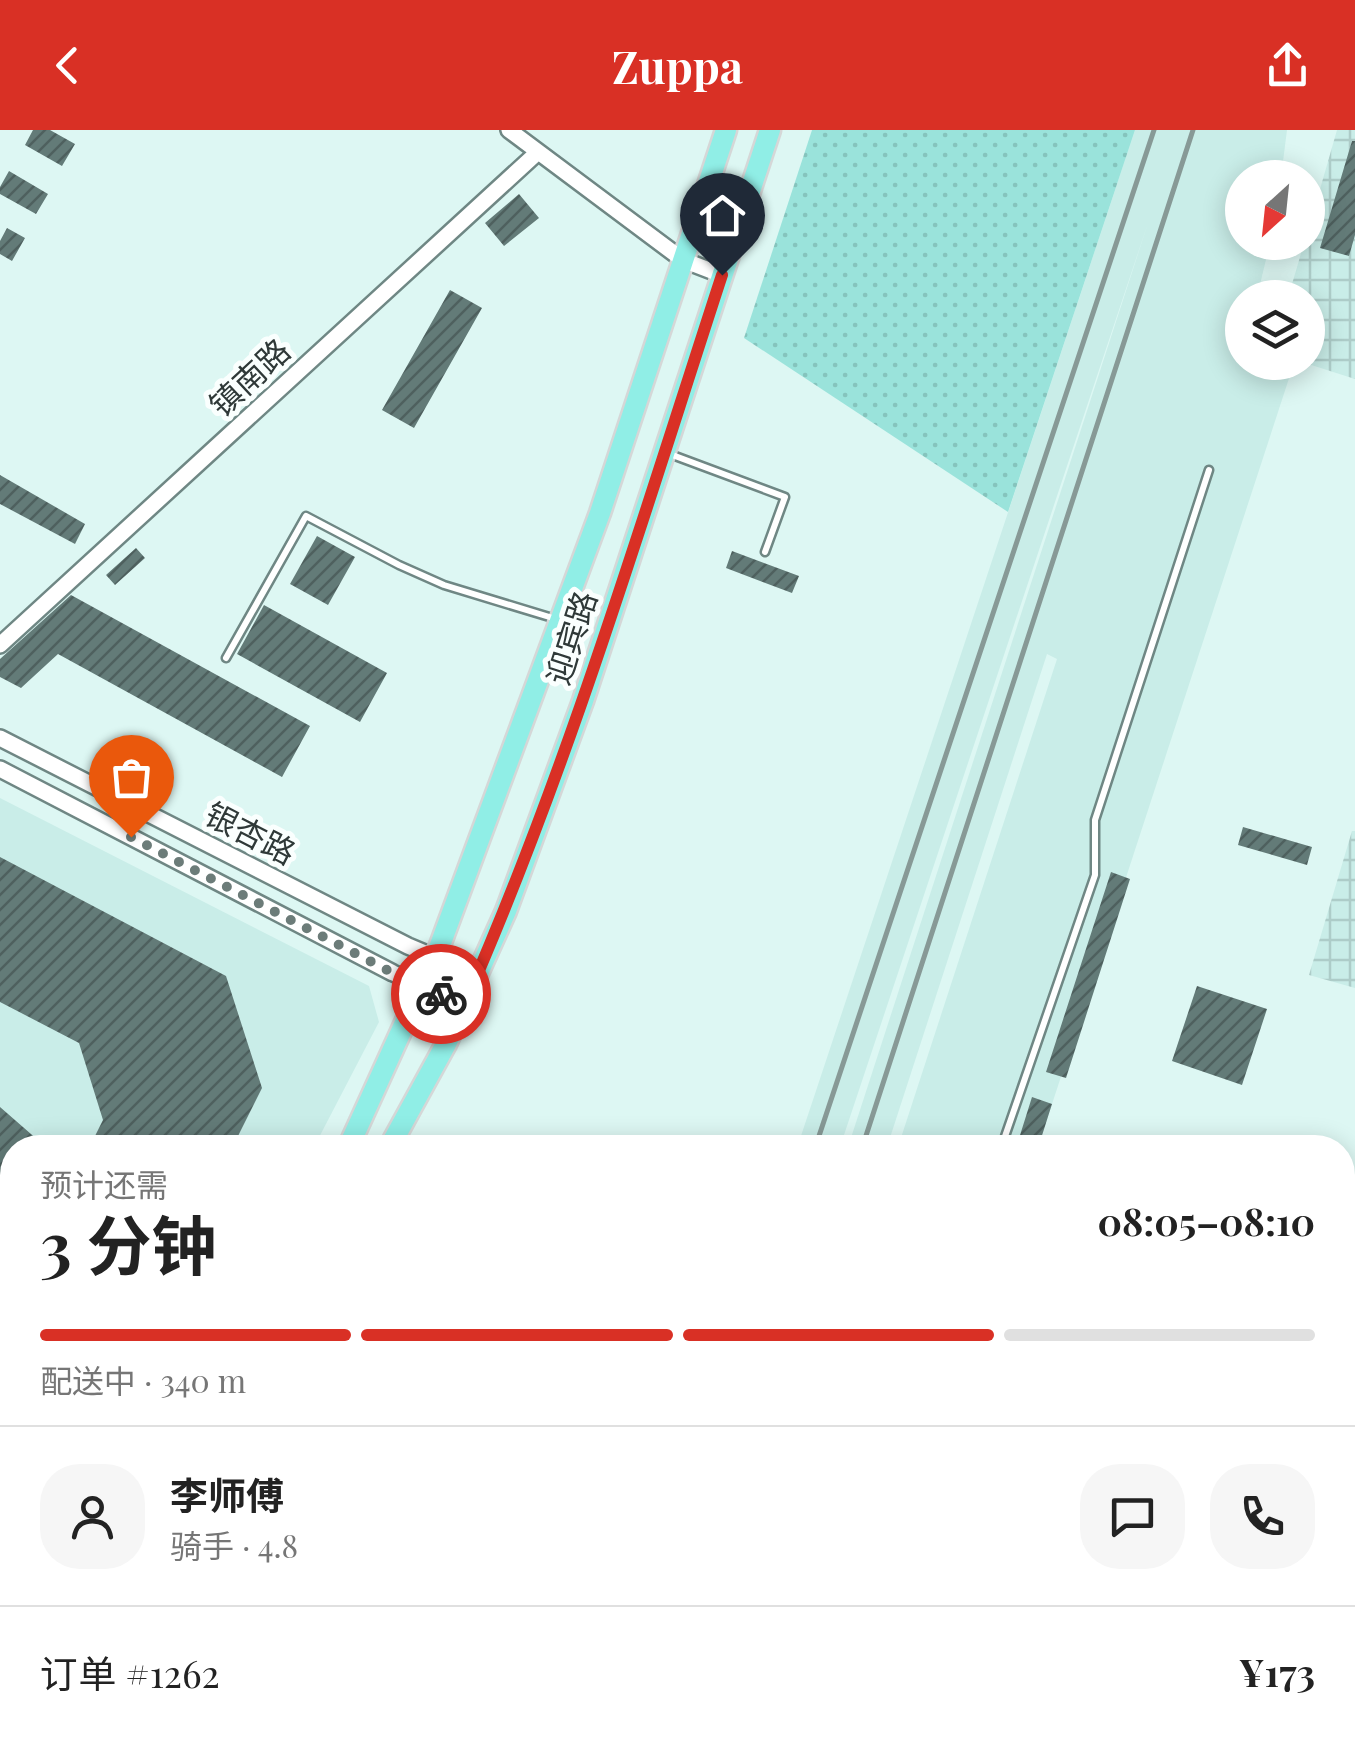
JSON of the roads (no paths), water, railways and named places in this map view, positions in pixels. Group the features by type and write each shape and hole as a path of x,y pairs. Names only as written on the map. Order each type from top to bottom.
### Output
{"main road":[{"name":"迎宾路","path":"354,1135 435,957 600,514 726,130"},
{"name":"迎宾路","path":"396,1135 446,1044 506,911 583,701 770,130"}],"street":[{"path":"509,130 684,260 722,275"},
{"name":"镇南路","path":"0,646 538,152"},
{"name":"银杏路","path":"0,738 408,946 477,975"},
{"name":"银杏路","path":"0,769 464,1005"}],"lane":[{"path":"665,452 784,497 765,552"},
{"path":"1005,1135 1095,874 1095,820 1210,470"},
{"path":"226,658 306,516 444,585 560,620"}],"railway":[{"path":"819,1135 1154,130"},
{"path":"866,1135 1193,130"}]}
